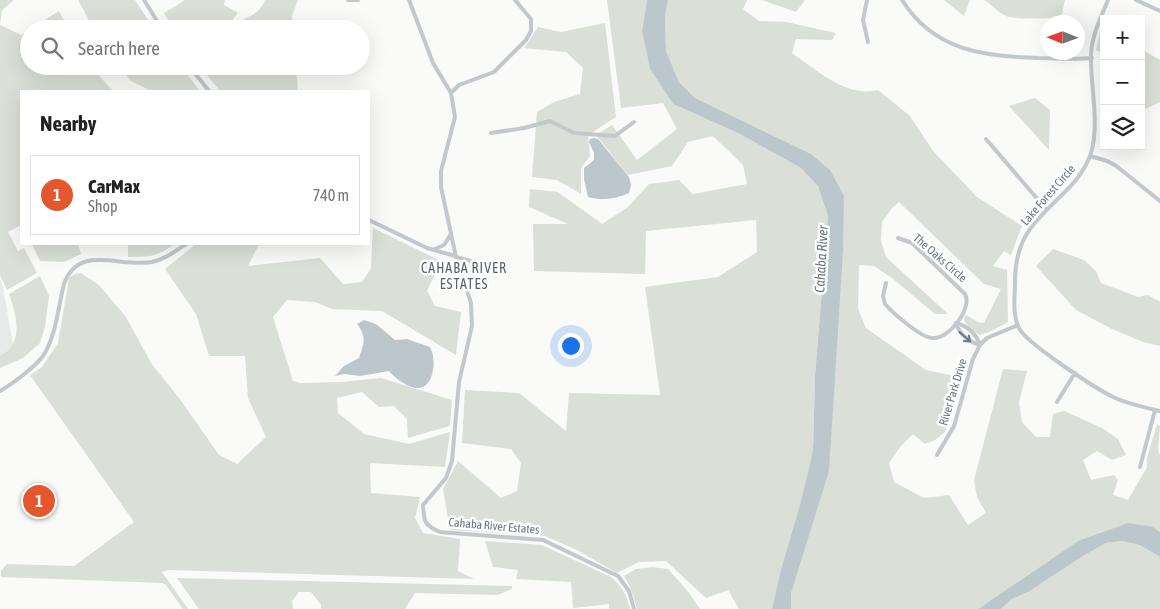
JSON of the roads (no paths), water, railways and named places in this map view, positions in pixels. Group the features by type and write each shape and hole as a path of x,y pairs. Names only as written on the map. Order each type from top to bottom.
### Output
{"street":[{"path":"144,0 156,20"},
{"path":"348,0 358,0"},
{"name":"Cahaba River Estates","path":"409,0 433,63 451,93 455,117 441,171 441,187 456,257 470,303 472,326 459,382 452,461 446,478 423,505 424,520 429,527 440,532 543,540 618,576 629,591 634,609"},
{"path":"451,93 459,85 494,72 526,40 531,31 530,19 515,0"},
{"path":"867,0 863,20 868,42"},
{"path":"902,0 912,14 927,29 947,42 966,50 996,56 1092,58"},
{"name":"Lake Forest Circle","path":"1018,325 1014,303 1015,270 1018,256 1027,234 1046,209 1078,179 1093,146 1092,58 1094,34 1108,0"},
{"path":"1136,0 1160,11"},
{"path":"196,75 208,90"},
{"path":"491,133 524,128 550,121 574,133 615,136 634,122"},
{"path":"986,139 1046,209"},
{"path":"1090,156 1115,165 1160,201"},
{"path":"370,220 427,248 493,267 505,264"},
{"path":"433,249 444,245 451,234"},
{"name":"The Oaks Circle","path":"898,238 912,243 966,294 966,306 956,324"},
{"path":"0,391 42,357 52,337 64,284 74,267 81,262 93,260 134,263 153,262 168,256 184,245"},
{"path":"886,283 883,296 884,304 926,337 940,337 956,324 962,325 976,336 980,345"},
{"path":"956,324 958,330 972,343 980,345"},
{"path":"980,345 987,338 1018,325 1021,332 1030,340 1112,397 1158,411 1140,467"},
{"name":"River Park Drive","path":"937,455 954,426 973,360 980,345"},
{"path":"1057,402 1075,373"}],"place":[{"name":"CarMax","path":"39,501"}],"district":[{"name":"CAHABA RIVER ESTATES","path":"464,276"}],"water label":[{"name":"Cahaba River","path":"821,259"}]}
